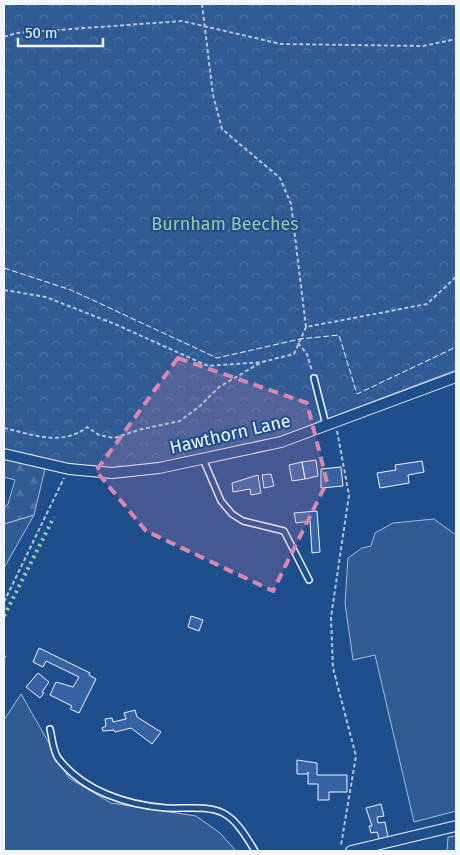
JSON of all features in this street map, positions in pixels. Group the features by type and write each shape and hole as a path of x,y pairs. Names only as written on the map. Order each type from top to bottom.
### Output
{"street":[{"name":"Hawthorn Lane","path":"4,454 69,468 112,474 203,459 281,442 456,377"},
{"path":"351,851 456,826"}],"lane":[{"path":"314,378 331,423"},
{"path":"203,459 225,507 243,521 284,531 309,580"},
{"path":"50,729 57,757 78,778 105,793 134,805 207,809 224,813 245,834 255,851"}],"path":[{"path":"4,290 46,297 150,339 208,366 262,362 294,354 306,327 291,204 280,178 222,129 213,95 202,4"},
{"path":"4,37 16,33 182,21 205,28 281,44 423,46 456,39"},
{"path":"306,327 427,304 456,276"},
{"path":"298,343 307,354 314,378"},
{"path":"4,428 57,440 82,432 87,427 99,435 114,438 142,428 180,421 200,406 218,387 262,362"},
{"path":"331,423 349,495 331,617 333,668 356,756 340,851"},
{"path":"4,602 69,468"}],"highlighted area":[{"path":"178,358 307,403 327,482 273,591 146,531 96,471"}],"shaded area":[{"path":"34,515 4,568 4,524"},
{"path":"434,519 456,535 456,811 414,822 375,655 353,660 345,603 348,558 362,548 371,546 375,533 393,523"},
{"path":"21,694 69,778 111,803 196,816 220,833 236,851 4,851 4,720"},
{"path":"456,836 456,851 447,851 448,837"}],"green space":[{"name":"Burnham Beeches","path":"4,4 456,4 456,370 258,445 128,470 67,464 4,449"},
{"path":"4,457 45,469 34,515 4,524 4,507 8,504 15,480 4,477"}],"building":[{"path":"316,460 318,476 305,479 302,462"},
{"path":"422,461 424,472 408,475 409,483 380,488 377,473 396,470 395,465"},
{"path":"302,462 305,479 292,481 289,465"},
{"path":"341,467 343,486 321,488 321,469"},
{"path":"271,474 274,486 264,488 262,475"},
{"path":"258,475 261,493 251,495 250,489 233,492 232,483"},
{"path":"317,511 320,552 312,553 310,521 296,523 294,513"},
{"path":"191,616 203,620 199,631 188,627"},
{"path":"39,648 90,673 89,675 96,679 79,713 70,709 72,706 50,695 56,682 73,687 79,677 46,661 43,667 33,662"},
{"path":"38,673 49,682 40,698 26,687"},
{"path":"135,710 137,717 161,732 152,744 131,728 115,732 114,730 103,731 102,728 106,726 105,719 112,718 113,722 126,719 124,713"},
{"path":"297,760 317,763 317,775 347,775 347,792 329,792 329,800 318,800 318,784 308,784 308,772 307,774 297,774"},
{"path":"381,804 384,816 377,817 378,823 385,822 388,837 379,839 377,832 371,833 369,826 372,826 366,808"}],"hedge":[{"path":"4,616 54,517"}],"fence":[{"path":"4,268 71,290 217,358 300,339 339,335 357,394 456,347"}]}
